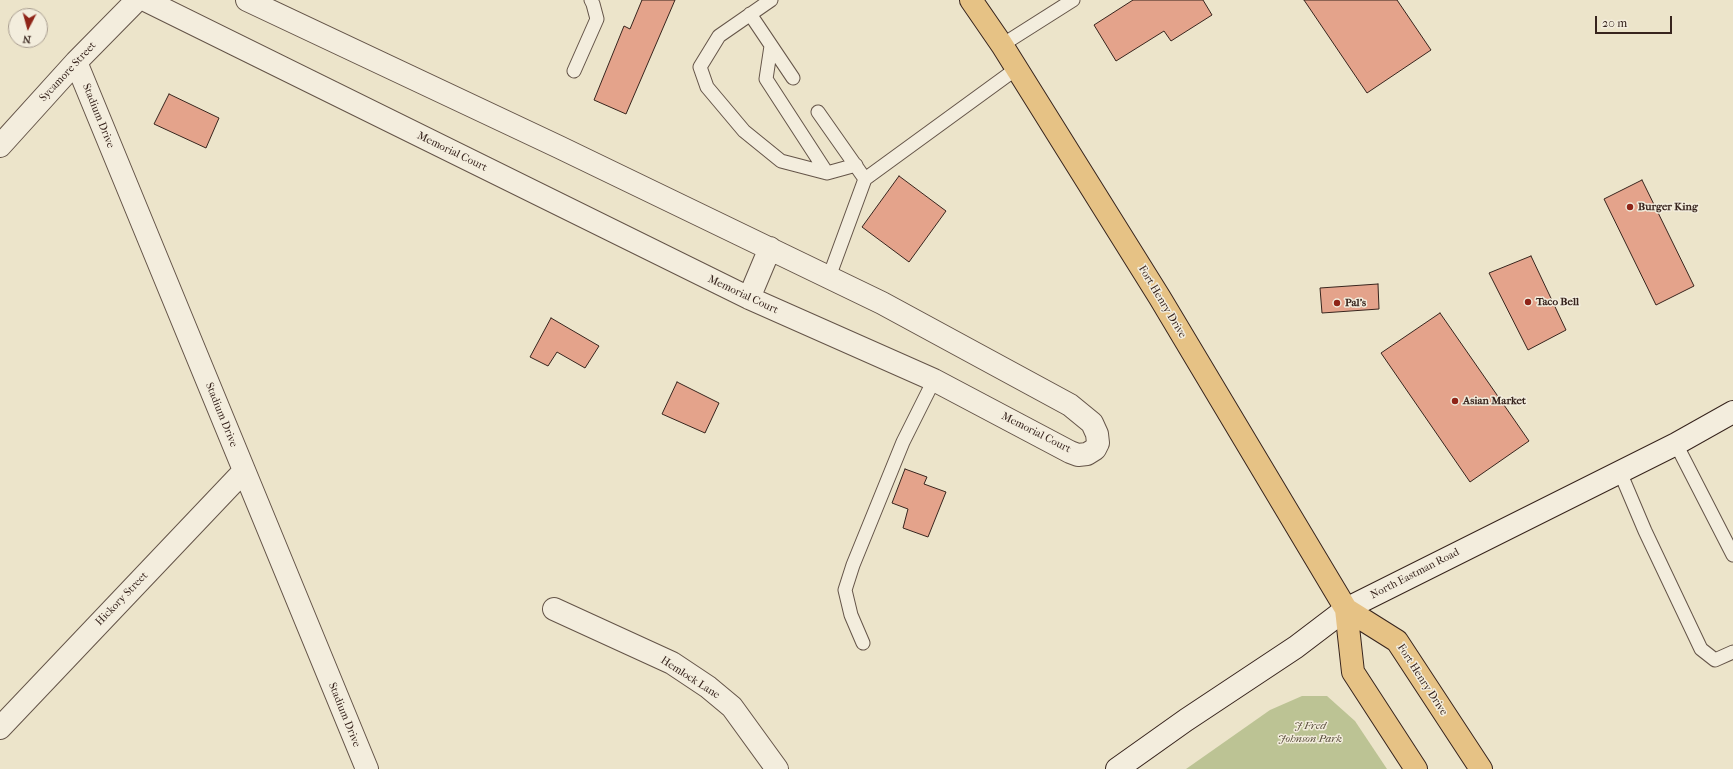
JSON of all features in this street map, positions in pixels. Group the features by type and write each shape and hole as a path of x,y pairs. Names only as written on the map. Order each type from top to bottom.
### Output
{"main road":[{"name":"Fort Henry Drive","path":"971,0 1002,45 1160,298 1346,609 1354,672 1416,769"},
{"name":"Fort Henry Drive","path":"1346,609 1397,641 1481,769"}],"street":[{"name":"Sycamore Street","path":"0,146 76,62 137,0"},
{"name":"Memorial Court","path":"145,0 748,298 934,380 1070,452 1078,455 1087,454 1095,449 1098,443 1097,434 1092,423 1070,405 882,303 770,248 247,0"},
{"name":"Stadium Drive","path":"76,62 366,769"},
{"path":"748,298 770,248"},
{"name":"North Eastman Road","path":"1117,769 1186,720 1296,646 1346,609 1563,499 1676,444 1733,412"},
{"name":"Hickory Street","path":"0,728 244,471"},
{"name":"Hemlock Lane","path":"554,609 672,663 708,687 732,707 777,769"}],"lane":[{"path":"574,71 597,19 591,0"},
{"path":"771,0 719,36 700,67 707,87 744,131 781,161 828,173 856,165"},
{"path":"1002,45 1073,0"},
{"path":"750,14 793,78"},
{"path":"771,46 766,79 828,173"},
{"path":"829,277 865,178 1016,69"},
{"path":"818,112 865,178"},
{"path":"863,643 851,615 845,590 853,565 903,442 934,380"},
{"path":"1676,444 1733,555"},
{"path":"1620,472 1645,531 1701,648 1715,660 1733,652"}],"green space":[{"name":"J Fred Johnson Park","path":"1302,696 1327,696 1355,721 1387,769 1186,769 1270,710"}],"building":[{"path":"642,0 675,0 626,114 594,100 624,26 630,29"},
{"path":"1133,0 1203,0 1212,15 1171,41 1164,31 1116,61 1094,25"},
{"path":"1304,0 1397,0 1431,50 1367,93"},
{"path":"169,94 219,118 206,148 154,124"},
{"path":"899,176 946,211 909,262 862,227"},
{"path":"1642,180 1694,286 1656,305 1604,199"},
{"name":"Taco Bell","path":"1531,256 1566,330 1528,350 1489,273"},
{"path":"1378,284 1379,309 1322,313 1320,288"},
{"path":"1440,313 1529,441 1470,482 1381,353"},
{"path":"551,318 599,346 585,368 557,352 548,366 530,357"},
{"path":"677,382 719,403 705,433 662,414"},
{"path":"905,469 927,477 924,484 946,492 928,537 903,528 908,509 892,503"}],"place":[{"name":"Burger King","path":"1630,207"},
{"name":"Taco Bell","path":"1528,302"},
{"name":"Pal's","path":"1337,303"},
{"name":"Asian Market","path":"1455,401"}]}
